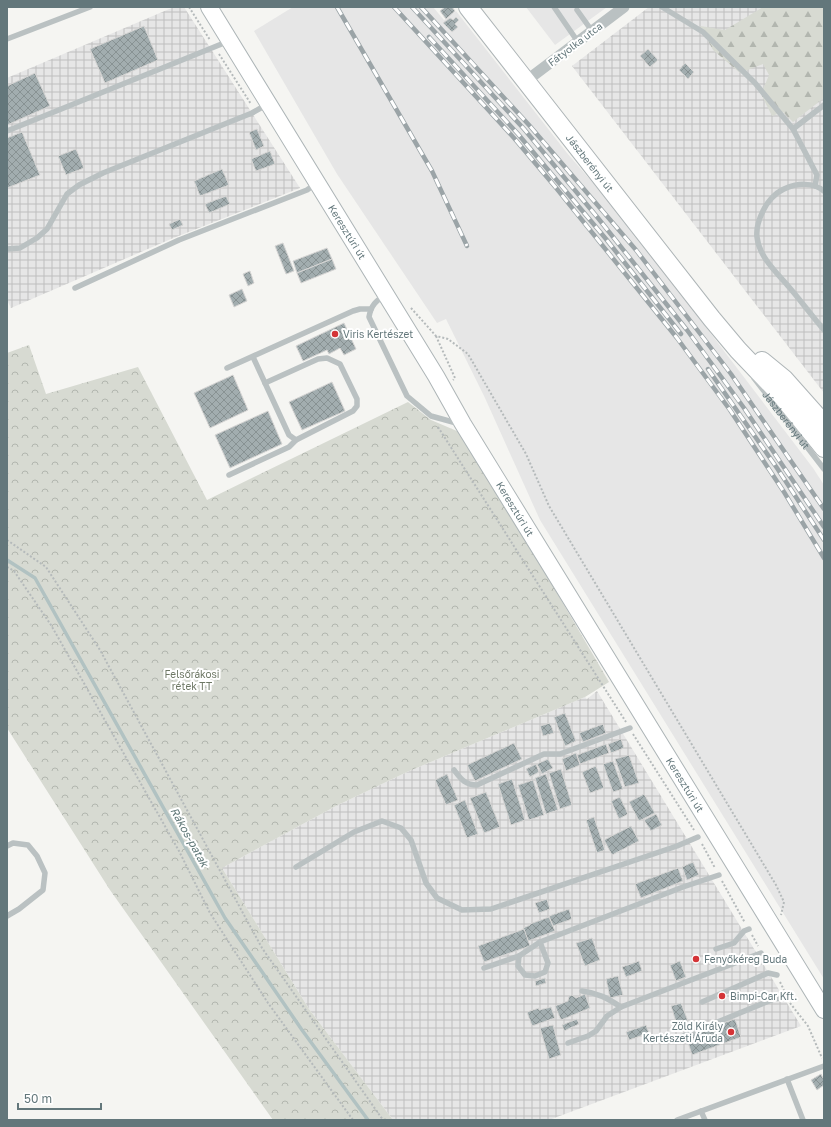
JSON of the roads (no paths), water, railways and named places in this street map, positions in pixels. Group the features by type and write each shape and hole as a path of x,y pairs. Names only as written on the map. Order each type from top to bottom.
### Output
{"main road":[{"name":"Keresztúri út","path":"209,7 444,390 463,424 824,1010"},
{"name":"Jászberényi út","path":"468,7 712,319 738,350 782,396 824,448"},
{"name":"Jászberényi út","path":"712,319 784,379 824,424"}],"street":[{"name":"Fátyolka utca","path":"526,81 624,7"}],"lane":[{"path":"7,39 90,7"},
{"path":"554,7 578,42"},
{"path":"662,7 703,32 755,83 793,129 817,175 815,186"},
{"path":"577,10 592,31"},
{"path":"7,131 229,40"},
{"path":"7,249 20,248 37,238 47,229 67,194 79,185 103,173 252,113 268,104"},
{"path":"793,129 824,105"},
{"path":"75,288 179,240 307,190 317,183"},
{"path":"824,191 807,184 791,186 779,191 764,208 756,232 759,246 767,260 824,330"},
{"path":"385,295 375,301 369,317 407,396 431,416 463,424"},
{"path":"227,368 353,311 360,309 371,309"},
{"name":"Jászberényi út","path":"738,350 759,385 824,469"},
{"path":"253,357 289,435 296,440"},
{"path":"229,475 289,447 296,440 353,411 357,406 357,400 340,364 327,358 318,359 265,383"},
{"path":"454,770 459,778 469,785 477,785 544,754 560,754 630,728"},
{"path":"296,867 354,832 382,821 401,828 411,840 426,883 436,898 462,910 491,909 678,846 698,837"},
{"path":"7,846 13,843 28,845 37,856 45,873 43,890 19,909 7,916"},
{"path":"484,968 519,956 540,942 683,887 719,875"},
{"path":"716,949 734,943 744,931 749,929"},
{"path":"519,956 518,966 525,975 535,976 545,972 548,963 540,942"},
{"path":"568,1043 588,1036 596,1031 608,1016 621,1007 761,953"},
{"path":"702,1002 768,973 776,975"},
{"path":"582,991 596,993 621,1007"},
{"path":"680,1037 774,999 786,997"},
{"path":"677,1120 686,1118 701,1111 824,1066"},
{"path":"787,1079 803,1120"},
{"path":"701,1111 705,1120"}],"waterway":[{"name":"Rákos-patak","path":"7,560 35,578 225,918 302,1030 368,1120"}],"railway":[{"path":"337,7 432,171 467,246"},
{"path":"394,7 514,138 677,338 730,410 784,492 824,558"},
{"path":"412,7 524,129 598,218 687,330 744,408 824,527"},
{"path":"421,7 529,125 636,250 731,374 824,509"},
{"path":"429,37 518,134 606,239 681,334"},
{"path":"708,369 777,468 824,540"}],"place":[{"name":"Viris Kertészet","path":"335,334"},
{"name":"Fenyőkéreg Buda","path":"696,959"},
{"name":"Bimpi-Car Kft.","path":"722,996"},
{"name":"Zöld Király Kertészeti Áruda","path":"731,1032"}],"park label":[{"name":"Felsőrákosi rétek TT","path":"192,680"}]}
